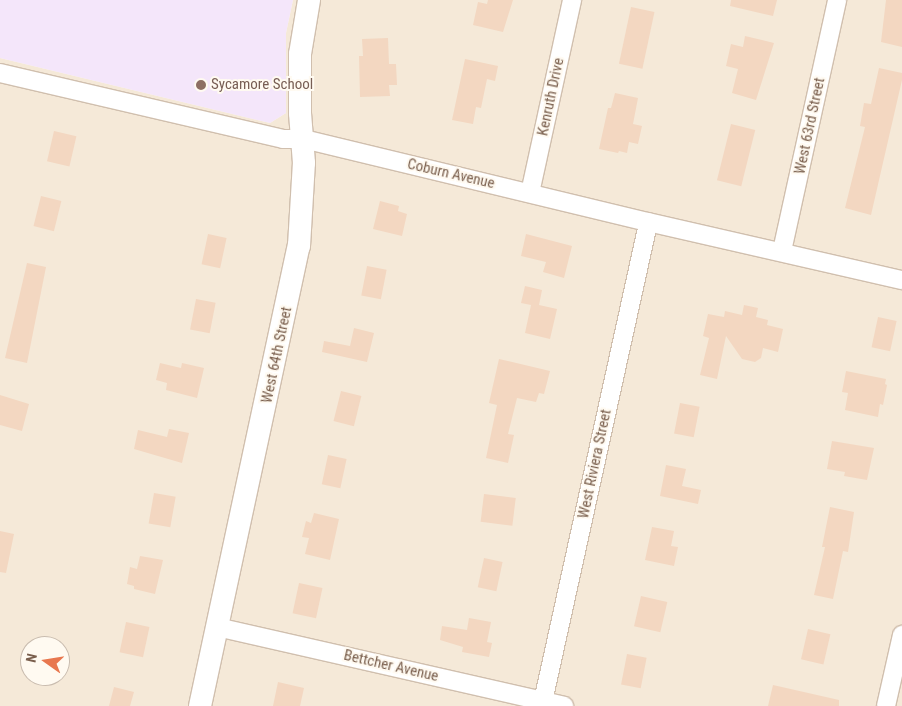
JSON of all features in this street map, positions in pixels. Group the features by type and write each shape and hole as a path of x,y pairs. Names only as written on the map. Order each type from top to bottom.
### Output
{"street":[{"name":"West 64th Street","path":"200,706 293,284 301,226 304,139 300,113 300,54 308,0"},
{"name":"Kenruth Drive","path":"530,193 572,0"},
{"name":"West 63rd Street","path":"782,251 837,0"},
{"name":"Coburn Avenue","path":"0,74 284,139 304,139 648,222 782,251 902,280"},
{"name":"West Riviera Street","path":"542,704 648,222"},
{"name":"Bettcher Avenue","path":"217,627 542,704 564,706"},
{"path":"886,706 902,635"}],"shaded area":[{"name":"Sycamore School","path":"0,0 293,0 286,33 286,113 270,123 0,58"},
{"path":"293,0 902,0 902,706 0,706 0,58 270,123 286,113 286,33"}],"building":[{"path":"488,0 513,0 503,32 473,25 478,2 487,4"},
{"path":"731,0 777,0 773,16 730,6"},
{"path":"886,0 902,0 902,47 881,42"},
{"path":"631,7 654,12 642,69 619,64"},
{"path":"745,36 774,43 756,100 732,93 738,69 726,66 731,44 743,47"},
{"path":"388,38 389,64 396,64 397,85 389,85 390,96 360,97 359,56 363,56 362,39"},
{"path":"465,59 498,66 495,81 487,79 481,108 476,107 473,124 452,120"},
{"path":"879,68 902,73 902,80 871,215 845,208 865,127 860,126 864,103 871,104"},
{"path":"615,93 638,98 633,124 642,126 638,144 629,142 627,153 599,149 608,108 611,108"},
{"path":"731,124 755,130 741,186 717,180"},
{"path":"54,131 76,136 69,166 47,161"},
{"path":"41,196 61,201 54,231 34,226"},
{"path":"380,201 399,206 398,211 407,214 402,236 373,229"},
{"path":"208,234 227,238 220,268 202,264"},
{"path":"526,234 572,246 564,278 543,272 546,262 521,256"},
{"path":"27,263 46,267 27,363 5,358"},
{"path":"367,266 387,270 381,299 361,295"},
{"path":"525,286 542,290 539,305 557,309 550,339 525,333 531,305 521,303"},
{"path":"196,299 216,303 210,333 190,329"},
{"path":"744,305 758,308 756,317 768,320 767,325 783,329 778,352 763,348 761,358 755,362 742,359 726,336 717,379 700,375 709,338 703,336 708,314 724,317 725,311 742,315"},
{"path":"878,317 897,321 890,351 872,347"},
{"path":"354,328 374,333 367,362 322,352 324,341 350,346"},
{"path":"499,359 550,371 544,394 539,393 536,402 517,398 508,434 514,435 508,463 486,458 497,405 489,403"},
{"path":"160,363 181,368 182,363 204,368 197,398 166,390 167,383 156,380"},
{"path":"846,371 886,379 885,384 887,385 883,405 880,404 878,417 845,410 848,393 842,392"},
{"path":"341,391 361,396 354,426 334,421"},
{"path":"0,395 29,404 22,431 0,425"},
{"path":"680,403 700,407 694,437 674,433"},
{"path":"169,429 189,433 182,463 134,449 138,430 167,437"},
{"path":"832,441 874,448 867,480 844,476 845,472 827,469"},
{"path":"328,455 347,459 340,488 322,484"},
{"path":"666,465 686,469 682,486 701,490 698,504 660,496"},
{"path":"154,493 176,497 170,527 149,524"},
{"path":"484,494 516,498 512,526 481,522"},
{"path":"830,507 854,512 848,552 843,551 833,599 814,595 825,547 822,547"},
{"path":"314,513 339,519 330,560 305,554 309,538 302,537 306,521 311,523"},
{"path":"652,527 674,531 671,546 678,547 674,566 645,560"},
{"path":"0,531 14,534 6,573 0,572"},
{"path":"140,556 163,560 155,594 134,589 134,586 127,584 130,567 137,569"},
{"path":"484,558 503,562 496,591 478,587"},
{"path":"299,583 322,588 316,618 293,613"},
{"path":"641,596 667,602 660,632 634,626"},
{"path":"469,618 491,622 487,642 492,643 489,657 462,652 463,647 440,640 442,626 467,630"},
{"path":"126,622 149,627 143,657 120,652"},
{"path":"808,629 830,634 823,664 801,659"},
{"path":"627,654 647,658 641,688 621,684"},
{"path":"278,682 304,688 300,706 273,706"},
{"path":"773,685 839,700 839,706 768,706"},
{"path":"114,687 134,692 130,706 109,706"}],"place":[{"name":"Sycamore School","path":"201,85"}]}
